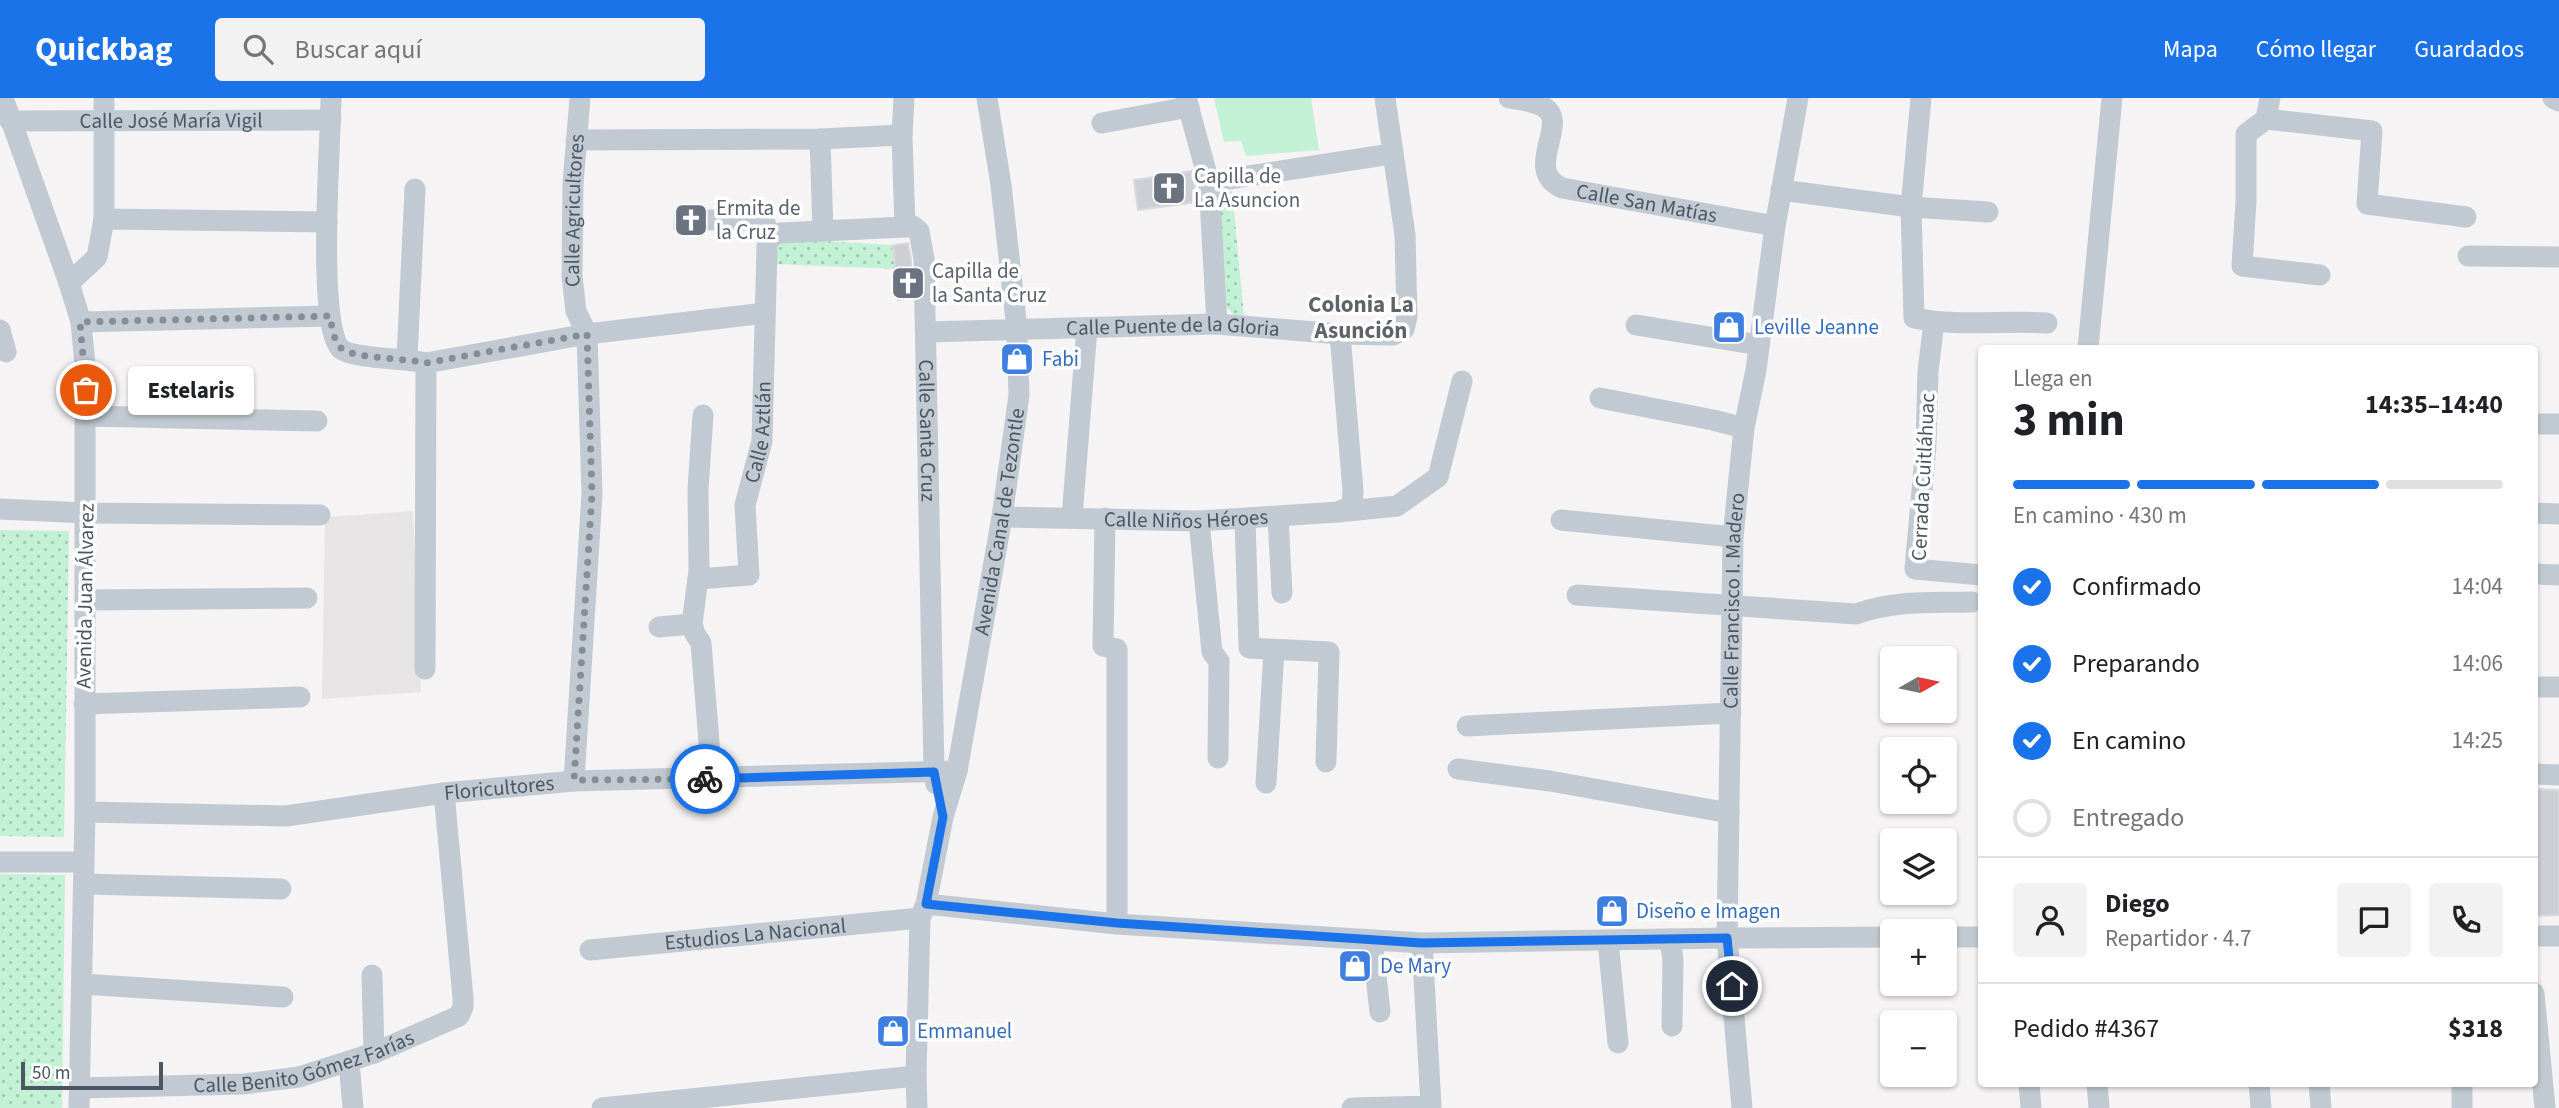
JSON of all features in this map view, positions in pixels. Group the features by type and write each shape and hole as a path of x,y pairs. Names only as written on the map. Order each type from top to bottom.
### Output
{"street":[{"name":"Avenida Juan Álvarez","path":"3,98 69,283 80,322 86,416 86,513 85,812 79,1098"},
{"path":"331,98 327,222 330,316 334,336 341,348 353,355 416,361 587,334 765,313"},
{"name":"Calle Agricultores","path":"574,780 592,494 587,334 576,311 572,276 576,140 580,98"},
{"path":"710,220 764,220 770,237 780,233 905,227 902,135 904,98"},
{"name":"Avenida Canal de Tezontle","path":"917,1108 923,911 943,817 957,771 1002,517 1020,394 1017,330 988,98"},
{"path":"1209,182 1391,154 1385,98"},
{"name":"Calle San Matías","path":"1509,98 1541,105 1549,111 1553,122 1545,163 1546,175 1552,183 1562,188 1776,226"},
{"name":"Calle Francisco I. Madero","path":"1742,1108 1727,938 1733,537 1744,428 1797,98"},
{"path":"1921,98 1912,207 1924,320 1957,324 2015,321 2047,323"},
{"path":"2088,345 2112,98"},
{"path":"2266,120 2270,98"},
{"path":"2553,98 2559,101"},
{"path":"1102,124 1188,102 1209,182 1217,324"},
{"name":"Calle José María Vigil","path":"10,121 104,109 331,120"},
{"path":"69,283 97,257 104,219 104,109"},
{"path":"2320,275 2242,267 2246,134 2266,120 2372,131 2367,204 2466,216"},
{"path":"576,140 820,139 902,135"},
{"path":"820,139 823,231"},
{"name":"Calle Puente de la Gloria","path":"926,332 1217,324 1340,334 1393,335 1404,329 1407,317 1405,235 1391,154"},
{"path":"415,189 416,361 425,669"},
{"path":"1781,190 1912,207 1988,212"},
{"path":"104,219 327,222"},
{"name":"Calle Santa Cruz","path":"905,227 913,226 919,231 924,259 934,772"},
{"name":"Calle Aztlán","path":"698,579 749,575 746,505 762,441 766,246 770,237"},
{"path":"2468,256 2559,257"},
{"path":"80,322 330,316"},
{"name":"Cerrada Cuitláhuac","path":"1924,320 1928,371 1926,446 1914,569 1978,575"},
{"path":"1636,325 1759,345"},
{"path":"1072,517 1087,328"},
{"path":"0,330 6,352"},
{"path":"1338,512 1352,506 1353,491 1340,334"},
{"name":"Calle Niños Héroes","path":"1002,517 1199,521 1397,506 1438,477 1462,381"},
{"path":"1600,398 1744,428"},
{"path":"703,415 698,489 698,579 692,624 701,643 712,779"},
{"path":"86,416 317,421"},
{"path":"2538,424 2559,424"},
{"path":"0,509 86,513 320,515"},
{"path":"2538,513 2559,514"},
{"path":"1278,517 1282,593"},
{"path":"1105,518 1104,646 1116,649 1117,923"},
{"path":"1245,519 1249,648 1329,652 1326,762"},
{"path":"1561,520 1733,537"},
{"path":"1199,521 1212,652 1219,661 1217,758"},
{"path":"2538,574 2559,575"},
{"path":"1577,595 1856,614 1894,604 1972,602"},
{"path":"85,600 307,598"},
{"path":"659,627 692,624"},
{"path":"1266,783 1274,650"},
{"path":"2538,688 2559,687"},
{"path":"84,704 300,697"},
{"path":"1467,726 1731,713"},
{"path":"1458,769 1550,781 1730,813"},
{"name":"Floricultores","path":"85,812 286,816 444,793 574,780 712,779 957,771"},
{"name":"Avenida Canal de Tezontle","path":"934,772 943,817"},
{"path":"2538,774 2559,775"},
{"name":"Calle Benito Gómez Farías","path":"79,1098 299,1077 374,1053 459,1016 463,998 444,793"},
{"path":"0,862 84,873 281,889"},
{"name":"Estudios La Nacional","path":"590,950 923,911 1422,943 1880,937"},
{"path":"2538,936 2559,936"},
{"path":"1957,937 1978,937"},
{"path":"1670,939 1673,960 1672,1027"},
{"path":"1372,940 1380,1012"},
{"path":"1608,941 1618,1043"},
{"path":"1352,1108 1431,1106 1422,943"},
{"path":"372,975 374,1053"},
{"path":"82,984 283,997"},
{"path":"2538,1035 2545,1108"},
{"path":"349,1062 353,1108"},
{"path":"602,1108 916,1076"},
{"path":"2029,1087 2031,1108"},
{"path":"2097,1087 2099,1108"},
{"path":"2259,1087 2261,1108"},
{"path":"2319,1087 2321,1108"},
{"path":"2462,1087 2462,1108"}],"shaded area":[{"path":"413,511 421,692 322,699 325,517"}],"green space":[{"path":"1214,98 1311,98 1319,150 1246,156 1241,141 1224,142"},
{"path":"1232,191 1244,316 1234,315 1223,304 1220,195"},
{"path":"790,239 893,245 895,269 773,264 775,247"},
{"path":"0,530 69,531 64,837 0,836"},
{"path":"0,874 65,875 62,1108 0,1108"}],"building":[{"name":"Capilla de La Asuncion","path":"1192,171 1197,202 1138,210 1134,180"},
{"name":"Ermita de la Cruz","path":"702,210 697,219 700,228 674,229 675,212"},
{"name":"Capilla de la Santa Cruz","path":"908,243 912,298 898,300 893,245"},
{"path":"2538,789 2559,790 2559,915 2538,916"}],"way so far":[{"path":"86,390 80,322 330,316 334,336 341,348 353,355 407,358 426,363 587,334 592,494 574,780 705,779"}],"place":[{"name":"Capilla de La Asuncion","path":"1169,188"},
{"name":"Ermita de la Cruz","path":"691,220"},
{"name":"Capilla de la Santa Cruz","path":"908,283"},
{"name":"Leville Jeanne","path":"1729,327"},
{"name":"Fabi","path":"1017,359"},
{"name":"Estelaris","path":"86,390"},
{"name":"Diseño e Imagen","path":"1612,911"},
{"name":"De Mary","path":"1355,966"},
{"name":"Emmanuel","path":"893,1031"}],"district":[{"name":"Colonia La Asunción","path":"1361,317"}],"route":[{"path":"705,779 934,772 943,817 926,904 1117,923 1422,943 1727,938 1732,986"}]}
